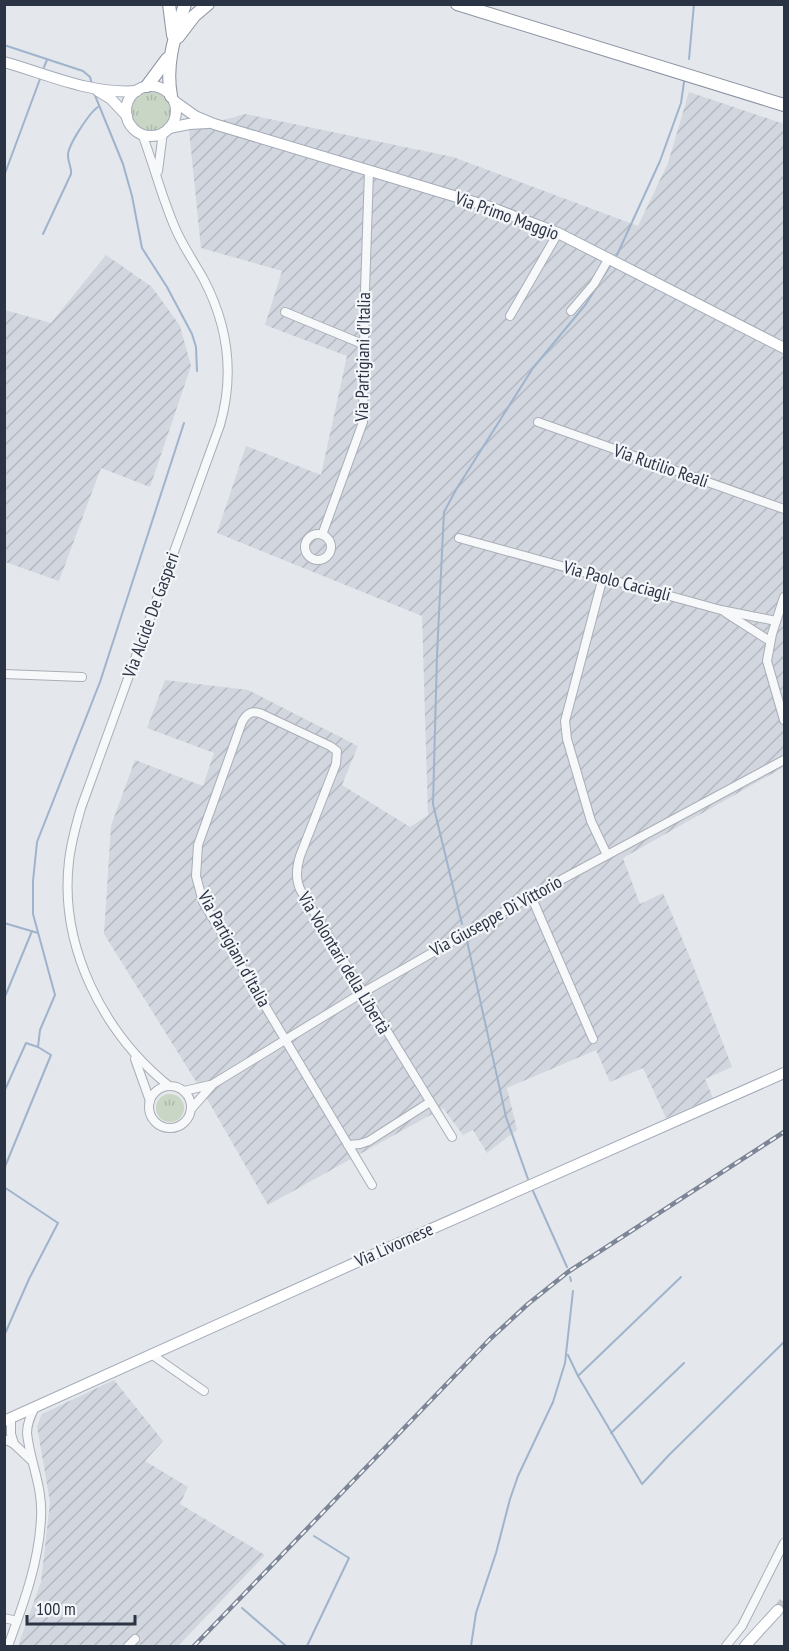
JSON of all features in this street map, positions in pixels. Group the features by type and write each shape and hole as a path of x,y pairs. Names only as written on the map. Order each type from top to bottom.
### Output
{"highway":[{"path":"169,4 173,43"},
{"path":"142,89 160,72 169,56 185,4"},
{"path":"173,43 194,16 208,4"},
{"path":"457,4 784,105"},
{"path":"485,4 784,97"},
{"path":"169,56 168,72 172,99"}],"main road":[{"path":"4,62 108,91 160,88 172,99 175,115 166,130 153,135 142,134 130,124 127,117 111,99 90,87"},
{"path":"127,117 128,103 142,89"},
{"name":"Via Primo Maggio","path":"172,99 195,116 214,124 487,206 558,233 784,348"},
{"name":"Via Primo Maggio","path":"166,130 189,124 214,124"},
{"name":"Via Livornese","path":"8,1420 151,1354 784,1073"},
{"path":"745,1647 778,1610"}],"street":[{"name":"Via Alcide De Gasperi","path":"158,178 166,130"},
{"name":"Via Alcide De Gasperi","path":"142,134 165,204 177,232 202,276 220,315 228,353 229,374 220,425 88,788 74,832 69,860 68,897 71,932 76,951 96,996 131,1050 141,1070 150,1101"},
{"name":"Via Partigiani d'Italia","path":"322,535 363,422 369,171"},
{"path":"510,316 558,233"},
{"path":"571,310 589,291 609,258"},
{"path":"285,312 365,345"},
{"name":"Via Rutilio Reali","path":"538,422 784,509"},
{"name":"Via Paolo Caciagli","path":"459,538 721,610 776,621"},
{"path":"603,577 565,721 567,740 591,820 607,855"},
{"path":"784,597 770,641 768,667 784,720"},
{"path":"721,610 770,641"},
{"path":"4,674 82,677"},
{"name":"Via Partigiani d'Italia","path":"330,746 262,714 252,712 248,714 242,722 196,855 196,876 203,902 372,1185"},
{"name":"Via Volontari della Libertà","path":"330,746 337,751 337,760 300,856 297,882 362,993 452,1137"},
{"name":"Via Giuseppe Di Vittorio","path":"184,1091 213,1084 362,993 531,896 784,760"},
{"path":"531,896 593,1039"},
{"name":"Via Alcide De Gasperi","path":"131,1050 169,1086"},
{"name":"Via Giuseppe Di Vittorio","path":"192,1108 213,1084"},
{"path":"169,1086 184,1091 190,1098 192,1108 188,1120 177,1128 164,1128 158,1125 150,1115 150,1101 159,1089 169,1086"},
{"path":"348,1145 369,1141 430,1102"},
{"path":"151,1354 204,1391"},
{"path":"27,1433 29,1419 36,1407"},
{"path":"8,1420 23,1425 27,1433 40,1491 40,1536 36,1562 8,1647"},
{"path":"8,1420 15,1444"},
{"path":"4,1439 15,1444 33,1461"},
{"path":"726,1647 742,1626 784,1543"},
{"path":"4,1618 17,1622"},
{"path":"128,1647 135,1639"}],"shaded area":[{"path":"689,92 784,124 784,767 623,858 640,904 663,893 732,1067 705,1079 713,1098 666,1118 643,1068 610,1082 596,1050 507,1088 517,1130 487,1153 473,1130 463,1135 443,1108 268,1205 210,1104 104,934 111,826 135,760 203,786 214,753 147,728 165,680 248,690 358,746 342,785 410,827 428,815 422,616 217,533 246,446 321,475 347,356 265,325 282,271 201,248 189,130 245,114 453,157 638,226 668,163"},
{"path":"106,255 152,287 180,326 191,366 150,487 101,468 59,581 5,562 5,310 51,323"},
{"path":"114,1380 163,1441 145,1461 188,1487 180,1504 265,1555 178,1646 18,1646 41,1582 50,1502 37,1426 42,1414"}],"green space":[{"path":"151,90 166,96 172,111 166,126 151,132 136,126 130,111 136,96"},
{"path":"170,1094 180,1098 184,1108 180,1118 170,1122 160,1118 156,1108 160,1098"}],"waterway":[{"path":"689,59 694,4"},
{"path":"4,45 83,71 90,77 92,84"},
{"path":"44,67 47,60"},
{"path":"4,176 40,79"},
{"path":"617,255 660,161 681,103 684,82"},
{"path":"94,93 123,164 142,248 167,287 192,334 196,347 197,371"},
{"path":"43,234 71,174 68,156 71,145 85,122 98,107"},
{"path":"601,280 610,266"},
{"path":"462,924 433,804 444,512 533,368 586,304 598,285"},
{"path":"38,1047 40,1030 55,995 33,914 33,881 37,842 100,682 184,423"},
{"path":"4,923 38,933"},
{"path":"4,999 32,931"},
{"path":"467,941 506,1117 528,1179"},
{"path":"4,1092 26,1043 51,1055 4,1169"},
{"path":"4,1187 58,1223 29,1279 4,1336"},
{"path":"533,1191 567,1267"},
{"path":"570,1277 571,1281"},
{"path":"578,1376 681,1277"},
{"path":"471,1646 476,1613 496,1553 510,1499 518,1476 553,1402 565,1363 573,1291"},
{"path":"568,1355 642,1484 784,1342"},
{"path":"611,1433 684,1363"},
{"path":"307,1646 349,1558 314,1536"},
{"path":"242,1608 286,1646"}],"tunnel":[{"path":"778,1610 784,1602"}],"railway":[{"path":"194,1646 490,1339 528,1304 568,1272 784,1132"}]}
